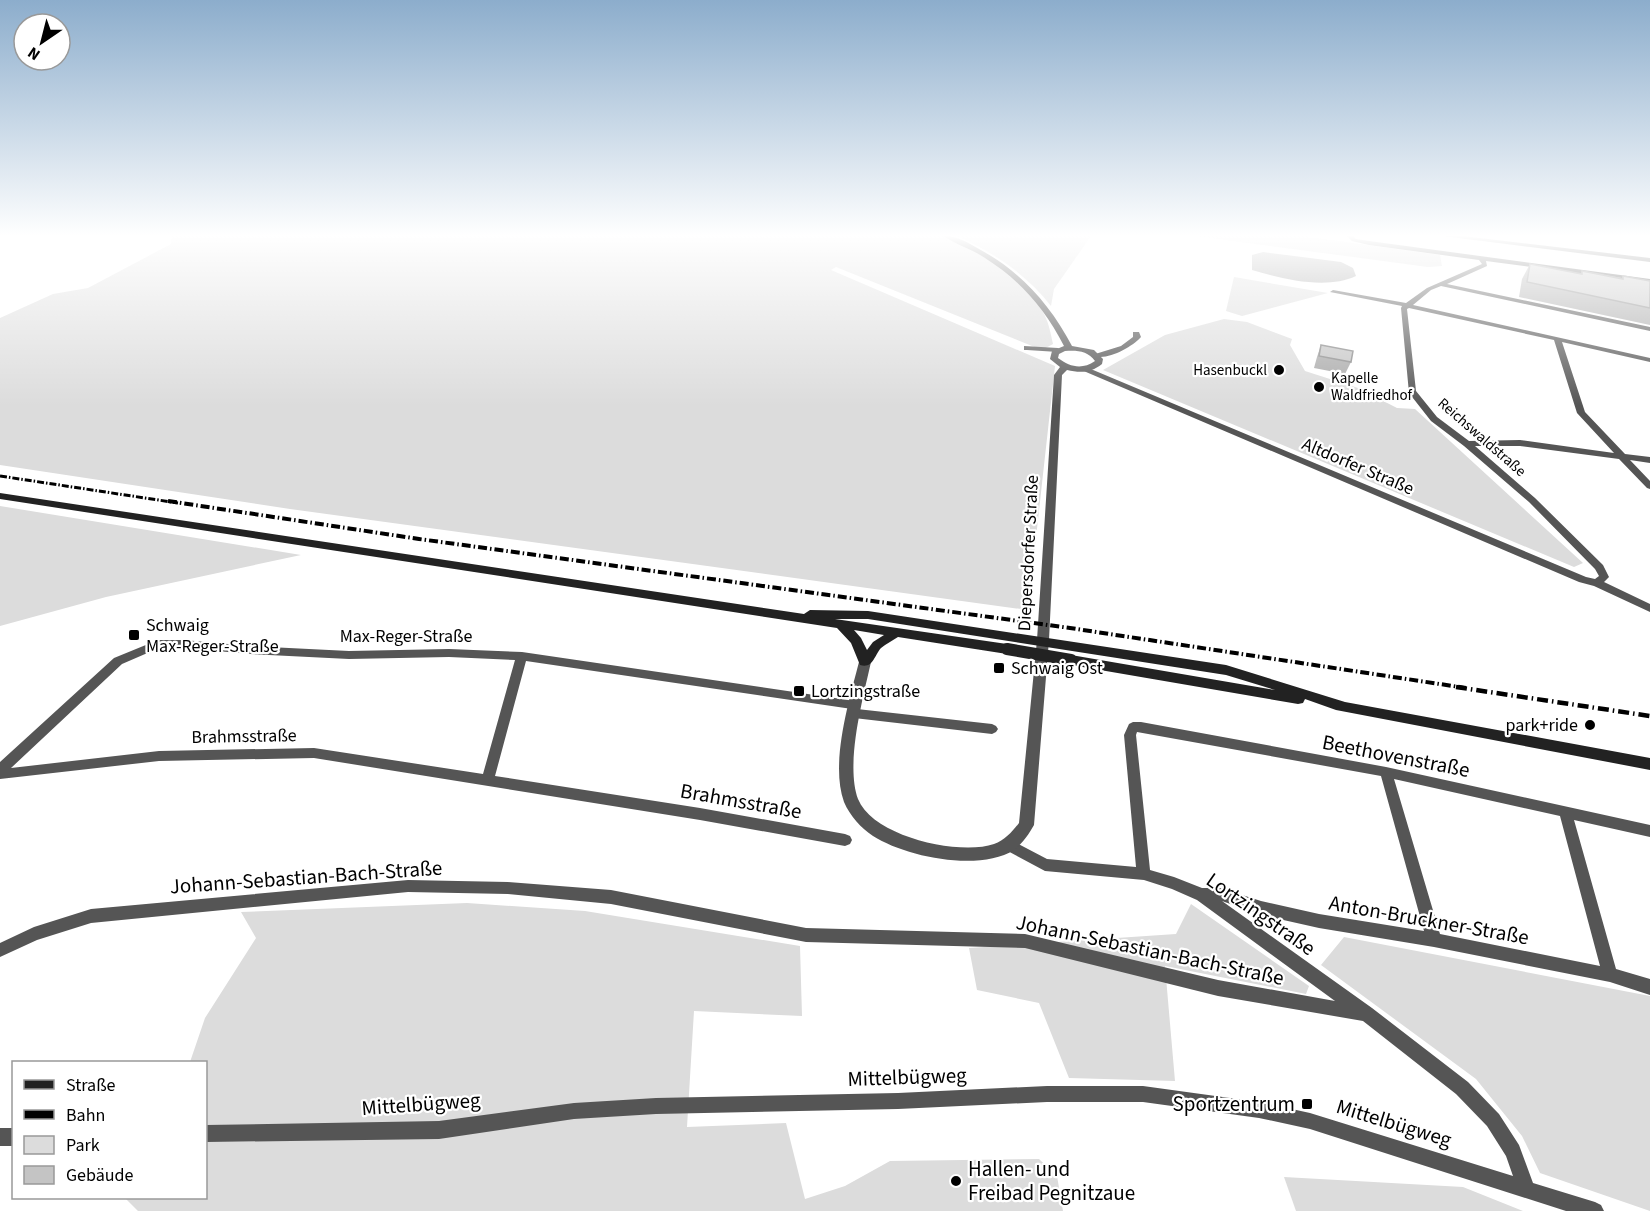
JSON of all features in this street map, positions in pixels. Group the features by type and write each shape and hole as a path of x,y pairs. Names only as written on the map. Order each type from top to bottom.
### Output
{"main road":[{"path":"0,496 1007,649 1343,706 1650,764"},
{"path":"764,613 868,615 1043,640 1226,670 1343,706"},
{"path":"842,625 857,641 865,662"},
{"path":"865,662 878,645 895,633"}],"street":[{"path":"1033,293 1061,329 1069,348"},
{"path":"1336,293 1406,305 1650,360"},
{"path":"1406,305 1426,293"},
{"path":"1479,293 1650,329"},
{"name":"Reichswaldstraße","path":"1406,305 1404,308 1412,391 1434,419 1532,500 1599,567 1604,577 1597,583"},
{"path":"1096,355 1099,359 1096,366 1083,369 1065,367 1056,355 1069,348 1084,350 1096,355 1120,350 1133,342 1137,337 1136,334"},
{"path":"1557,339 1581,413 1618,455 1650,486"},
{"name":"Altdorfer Straße","path":"1096,366 1107,379"},
{"name":"Diepersdorfer Straße","path":"1009,845 1016,840 1026,825 1043,640 1058,375 1065,367"},
{"name":"Altdorfer Straße","path":"1083,369 1597,583 1650,608"},
{"path":"1467,444 1520,443 1650,460"},
{"name":"Max-Reger-Straße","path":"0,772 118,661 158,644 349,655 449,653 522,656 854,709"},
{"path":"488,779 522,656"},
{"path":"865,662 854,709 848,763 849,794 858,811 874,829 906,844 967,855 988,853 1009,845"},
{"path":"854,709 992,729"},
{"name":"Beethovenstraße","path":"1144,874 1130,735 1133,728 1141,727 1386,772 1650,831"},
{"name":"Brahmsstraße","path":"0,772 159,756 314,753 488,779 845,840"},
{"path":"1386,772 1434,940"},
{"path":"1565,811 1610,975"},
{"name":"Lortzingstraße","path":"1009,845 1046,865 1144,874 1202,895 1366,1014 1462,1088 1493,1120 1513,1151 1526,1187"},
{"name":"Johann-Sebastian-Bach-Straße","path":"0,950 34,934 91,916 408,886 508,888 611,897 806,935 1025,941 1218,988 1366,1014"},
{"name":"Anton-Bruckner-Straße","path":"1202,895 1220,894 1261,908 1319,921 1434,940 1610,975 1650,987"},
{"name":"Mittelbügweg","path":"207,1134 438,1130 574,1111 656,1107 898,1101 1047,1094 1143,1094 1259,1110 1310,1121 1526,1187 1594,1211"}],"green space":[{"path":"884,293 1055,366 1028,610 290,509 0,465 0,318 53,294"},
{"path":"899,293 1030,293 1045,316 1053,344 1042,350"},
{"path":"1040,293 1053,293 1051,306"},
{"path":"1230,293 1328,293 1242,316 1226,311"},
{"path":"1224,319 1247,322 1292,339 1290,345 1305,371 1358,388 1397,408 1415,409 1583,563 1574,567 1103,370 1165,335"},
{"path":"0,506 301,555 106,597 0,626"},
{"path":"467,903 585,911 800,946 802,1016 694,1011 687,1127 786,1123 805,1199 845,1186 890,1161 1039,1159 1057,1176 1063,1211 138,1211 126,1199 207,1199 207,1061 190,1061 205,1018 256,938 241,912"},
{"path":"1191,904 1309,986 1306,994 1165,966 1175,1081 1069,1078 1039,1003 977,990 969,948 1176,934"},
{"path":"1344,937 1650,996 1650,1211 1540,1173 1522,1136 1476,1079 1321,965"},
{"path":"1284,1177 1463,1187 1523,1211 1296,1211"}],"building":[{"path":"1577,293 1650,293 1650,308"},
{"path":"1321,345 1353,351 1351,362 1319,356"}],"railway":[{"path":"0,476 178,503"},
{"path":"168,501 419,539 1070,628 1466,688"},
{"path":"1456,687 1650,716"}],"place":[{"name":"Hasenbuckl","path":"1279,370"},
{"name":"Kapelle Waldfriedhof","path":"1319,387"},
{"name":"Schwaig Max-Reger-Straße","path":"134,635"},
{"name":"Schwaig Ost","path":"999,668"},
{"name":"Lortzingstraße","path":"799,691"},
{"name":"park+ride","path":"1590,725"},
{"name":"Sportzentrum","path":"1307,1104"},
{"name":"Hallen- und Freibad Pegnitzaue","path":"956,1181"}]}
